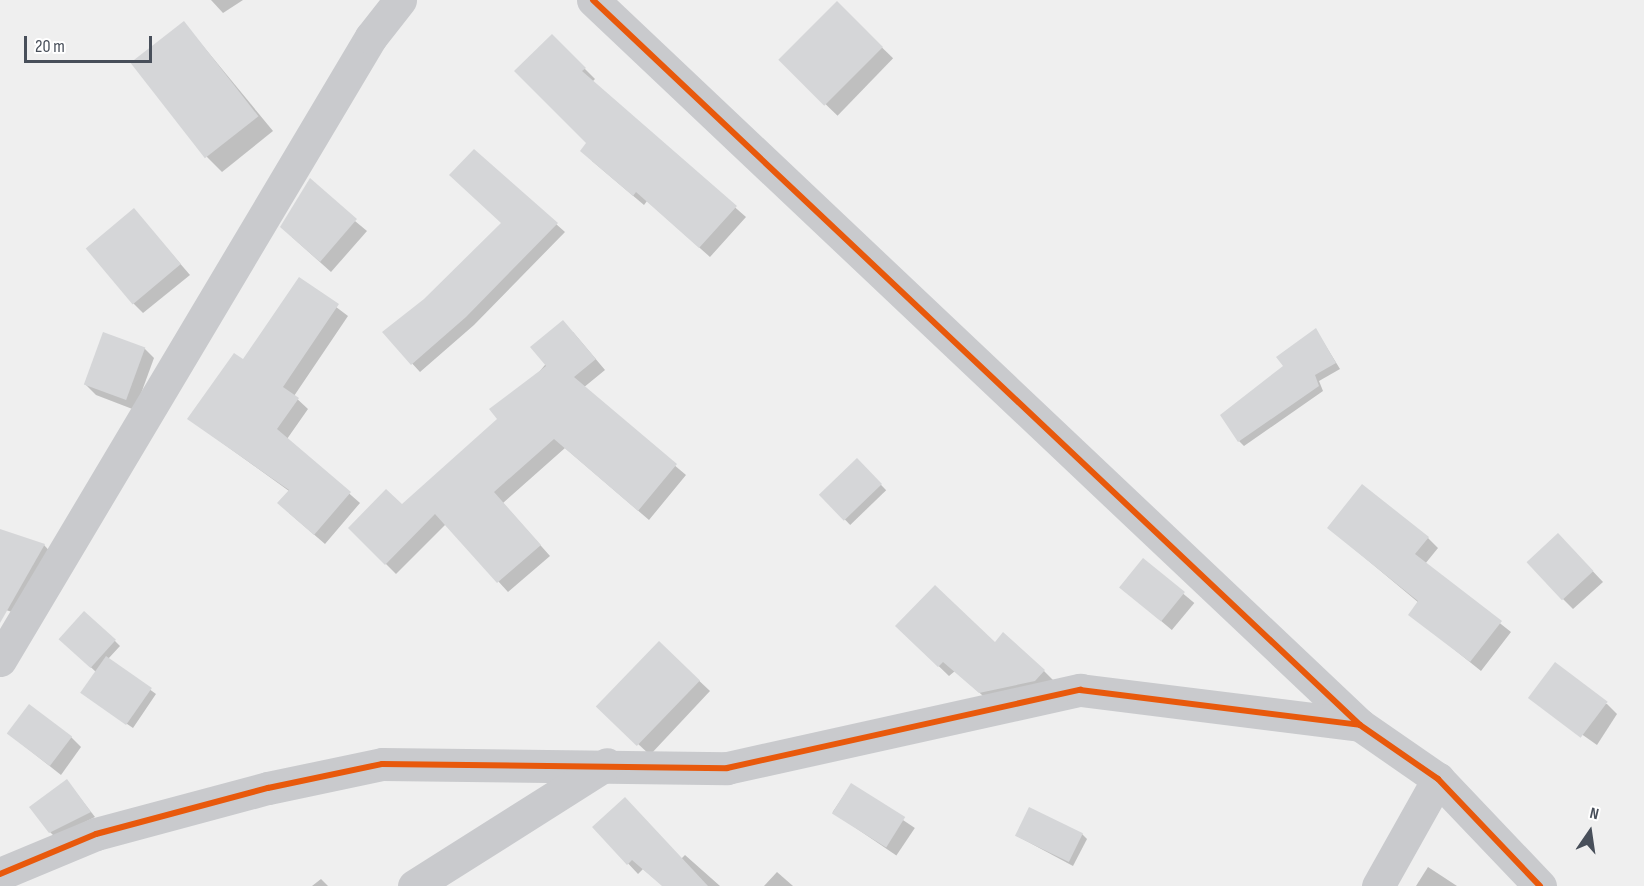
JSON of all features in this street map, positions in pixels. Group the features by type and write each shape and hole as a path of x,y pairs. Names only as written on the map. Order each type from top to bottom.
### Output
{"street":[{"path":"0,660 371,37 400,0"},
{"path":"593,0 1360,725 1438,778 1540,886"},
{"path":"0,874 96,834 268,788 382,764 608,764 727,768 1080,690 1360,725"},
{"path":"414,886 608,764"},
{"path":"1378,886 1438,778"}],"building":[{"path":"837,1 883,47 824,106 778,60"},
{"path":"184,21 258,116 205,158 130,63"},
{"path":"552,34 586,68 582,71 737,206 699,248 636,192 633,196 580,151 586,143 514,71"},
{"path":"474,149 558,223 466,317 411,365 382,332 424,299 501,223 449,175"},
{"path":"310,178 357,219 320,262 280,227"},
{"path":"134,208 181,264 133,304 86,248"},
{"path":"299,277 339,304 283,387 299,398 277,429 351,492 314,535 277,503 289,490 187,419 234,353 243,359"},
{"path":"563,320 596,359 574,377 677,464 638,511 554,439 494,492 541,545 497,583 435,514 385,565 348,528 386,489 402,504 497,419 489,409 546,366 530,347"},
{"path":"1316,328 1336,363 1315,375 1319,386 1238,442 1220,415 1283,366 1276,357"},
{"path":"103,332 145,347 126,400 84,385"},
{"path":"857,458 882,484 844,521 819,495"},
{"path":"1362,484 1429,537 1415,554 1502,621 1470,662 1408,615 1418,601 1327,528"},
{"path":"0,529 45,544 0,623"},
{"path":"1558,533 1593,571 1562,600 1527,562"},
{"path":"1143,558 1185,592 1161,622 1119,588"},
{"path":"935,585 995,642 1003,632 1045,670 1035,681 979,693 943,662 938,667 895,626"},
{"path":"84,611 116,640 91,668 59,639"},
{"path":"659,641 700,681 637,746 596,706"},
{"path":"106,656 152,688 126,725 80,693"},
{"path":"1555,662 1608,702 1581,738 1528,698"},
{"path":"29,704 72,736 50,766 7,734"},
{"path":"67,779 91,812 49,833 29,807"},
{"path":"851,783 905,817 886,847 832,814"},
{"path":"625,797 708,886 662,886 632,860 627,865 592,827"},
{"path":"1029,807 1083,833 1069,862 1015,836"}],"cycle path":[{"path":"593,0 1360,725 1438,779 1540,886"},
{"path":"0,874 96,834 268,788 382,764 727,768 1080,690 1360,725"}]}
